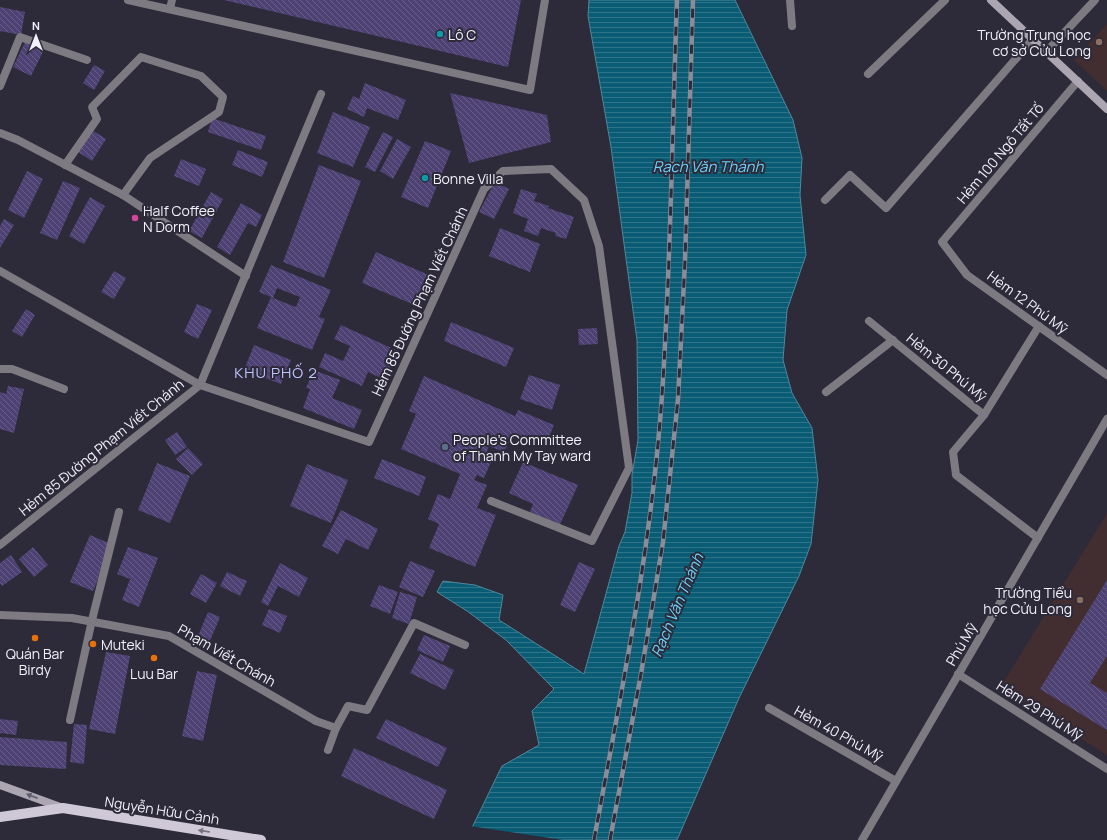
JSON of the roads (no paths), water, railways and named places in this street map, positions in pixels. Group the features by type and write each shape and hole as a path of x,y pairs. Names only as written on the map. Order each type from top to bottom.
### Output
{"main road":[{"name":"Nguyễn Hữu Cảnh","path":"0,817 63,808 258,840"}],"street":[{"path":"128,0 530,90 545,0"},
{"path":"170,9 172,0"},
{"path":"790,0 792,26"},
{"path":"868,74 945,0"},
{"path":"991,0 1107,109"},
{"path":"1047,51 1095,0"},
{"path":"0,86 20,37 86,60"},
{"path":"825,200 850,175 886,208 1033,39"},
{"path":"65,165 97,119 92,107 141,57 201,76 223,97 219,112 150,158 123,195"},
{"name":"Hẻm 100 Ngô Tất Tố","path":"942,242 1078,81"},
{"name":"Hẻm 85 Đường Phạm Viết Chánh","path":"0,545 200,385 321,94"},
{"path":"0,133 18,140 123,195 246,276"},
{"name":"Hẻm 85 Đường Phạm Viết Chánh","path":"200,385 369,442 484,190 504,171 551,169 584,200 599,246 629,468 592,541 491,500"},
{"name":"Hẻm 12 Phú Mỹ","path":"942,242 967,275 1107,375"},
{"path":"0,271 200,385"},
{"name":"Hẻm 30 Phú Mỹ","path":"869,321 984,415 953,452 956,475 1038,538"},
{"path":"984,415 1039,326"},
{"path":"826,392 893,340"},
{"path":"0,369 12,369 64,389"},
{"name":"Phú Mỹ","path":"862,840 1107,419"},
{"path":"70,720 92,620 119,512"},
{"name":"Phạm Viết Chánh","path":"0,615 92,620 169,636 316,722 336,728"},
{"path":"328,750 336,728 348,706 367,710 414,623 465,645"},
{"name":"Hẻm 29 Phú Mỹ","path":"958,674 1107,769"},
{"name":"Hẻm 40 Phú Mỹ","path":"769,708 896,781"},
{"name":"Nguyễn Hữu Cảnh","path":"0,785 63,808"}],"water":[{"name":"Rạch Văn Thánh","path":"589,0 735,0 793,120 802,158 800,195 806,255 787,310 783,360 792,393 812,428 818,480 811,544 799,576 739,698 677,840 466,840 502,766 539,745 532,711 554,689 506,640 467,611 437,592 443,581 475,585 503,595 499,620 584,674 619,546 625,532 632,493 632,475 638,440 637,340 611,147 588,16"}],"railway":[{"path":"594,840 634,619 651,507 657,451 665,346 677,0"},
{"path":"610,840 641,674 663,542 678,399 685,261 693,0"}],"place":[{"name":"Lô C","path":"440,34"},
{"name":"Trường Trung học cơ sở Cửu Long","path":"1099,42"},
{"name":"Bonne Villa","path":"425,178"},
{"name":"Half Coffee N Dorm","path":"135,218"},
{"name":"People's Committee of Thanh My Tay ward","path":"445,447"},
{"name":"Trường Tiểu học Cửu Long","path":"1080,600"},
{"name":"Quán Bar Birdy","path":"35,638"},
{"name":"Muteki","path":"93,644"},
{"name":"Luu Bar","path":"154,658"}],"district":[{"name":"KHU PHỐ 2","path":"276,372"}]}
